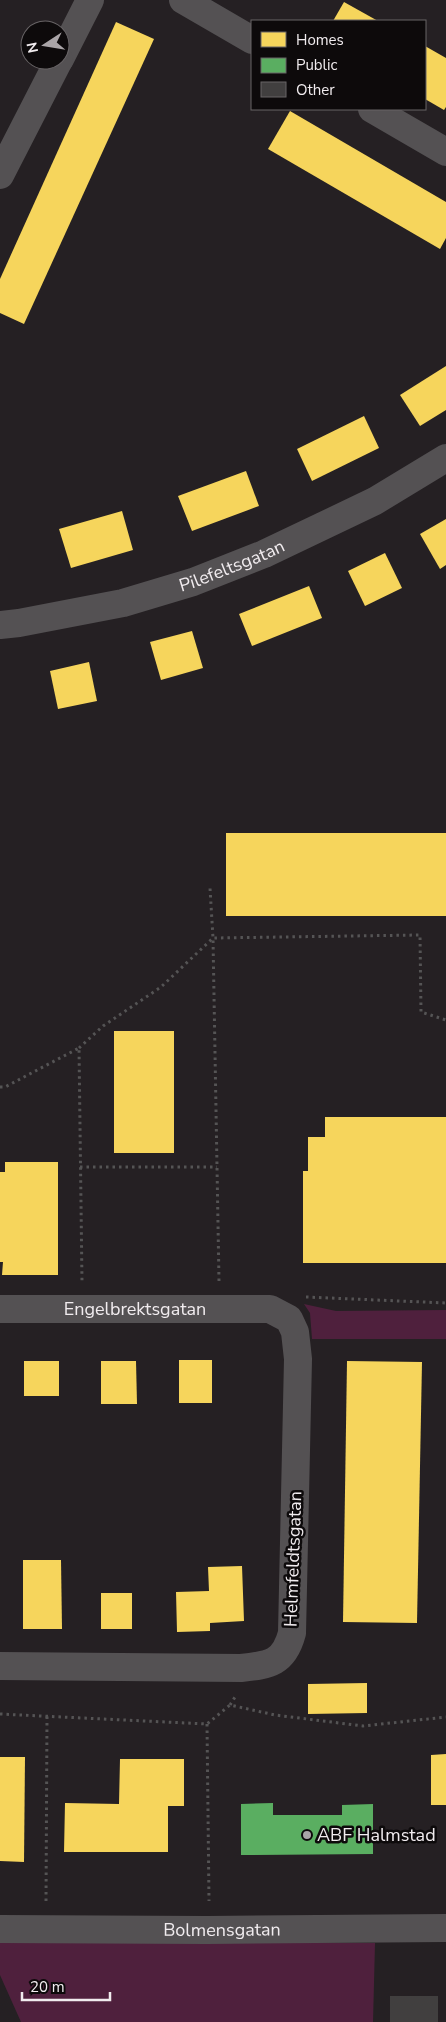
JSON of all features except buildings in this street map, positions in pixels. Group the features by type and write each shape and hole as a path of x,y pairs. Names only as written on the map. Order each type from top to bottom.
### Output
{"street":[{"path":"70,39 90,0"},
{"path":"183,0 251,39"},
{"path":"0,175 54,70"},
{"path":"374,110 446,152"},
{"name":"Pilefeltsgatan","path":"0,625 123,603 193,582 264,554 374,500 446,458"},
{"name":"Engelbrektsgatan","path":"0,1308 270,1309"},
{"name":"Helmfeldtsgatan","path":"0,1666 241,1668 267,1663 281,1657 288,1648 292,1633 298,1358 295,1332 289,1319 270,1309"},
{"name":"Bolmensgatan","path":"0,1929 446,1928"}],"path":[{"path":"210,888 214,938 220,1308"},
{"path":"0,1087 5,1087 79,1048 103,1026 161,987 214,938 420,935 421,1012 446,1020"},
{"path":"79,1048 82,1307"},
{"path":"80,1167 217,1167"},
{"path":"0,1714 207,1724 230,1705 275,1715 363,1726 446,1717"},
{"path":"46,1929 47,1716"},
{"path":"207,1724 209,1907"}],"shaded area":[{"path":"304,1304 336,1311 446,1310 446,1339 312,1339 310,1313"},
{"path":"0,1942 375,1943 373,2022 21,2022 0,1975"}],"place":[{"name":"ABF Halmstad","path":"307,1835"}]}
